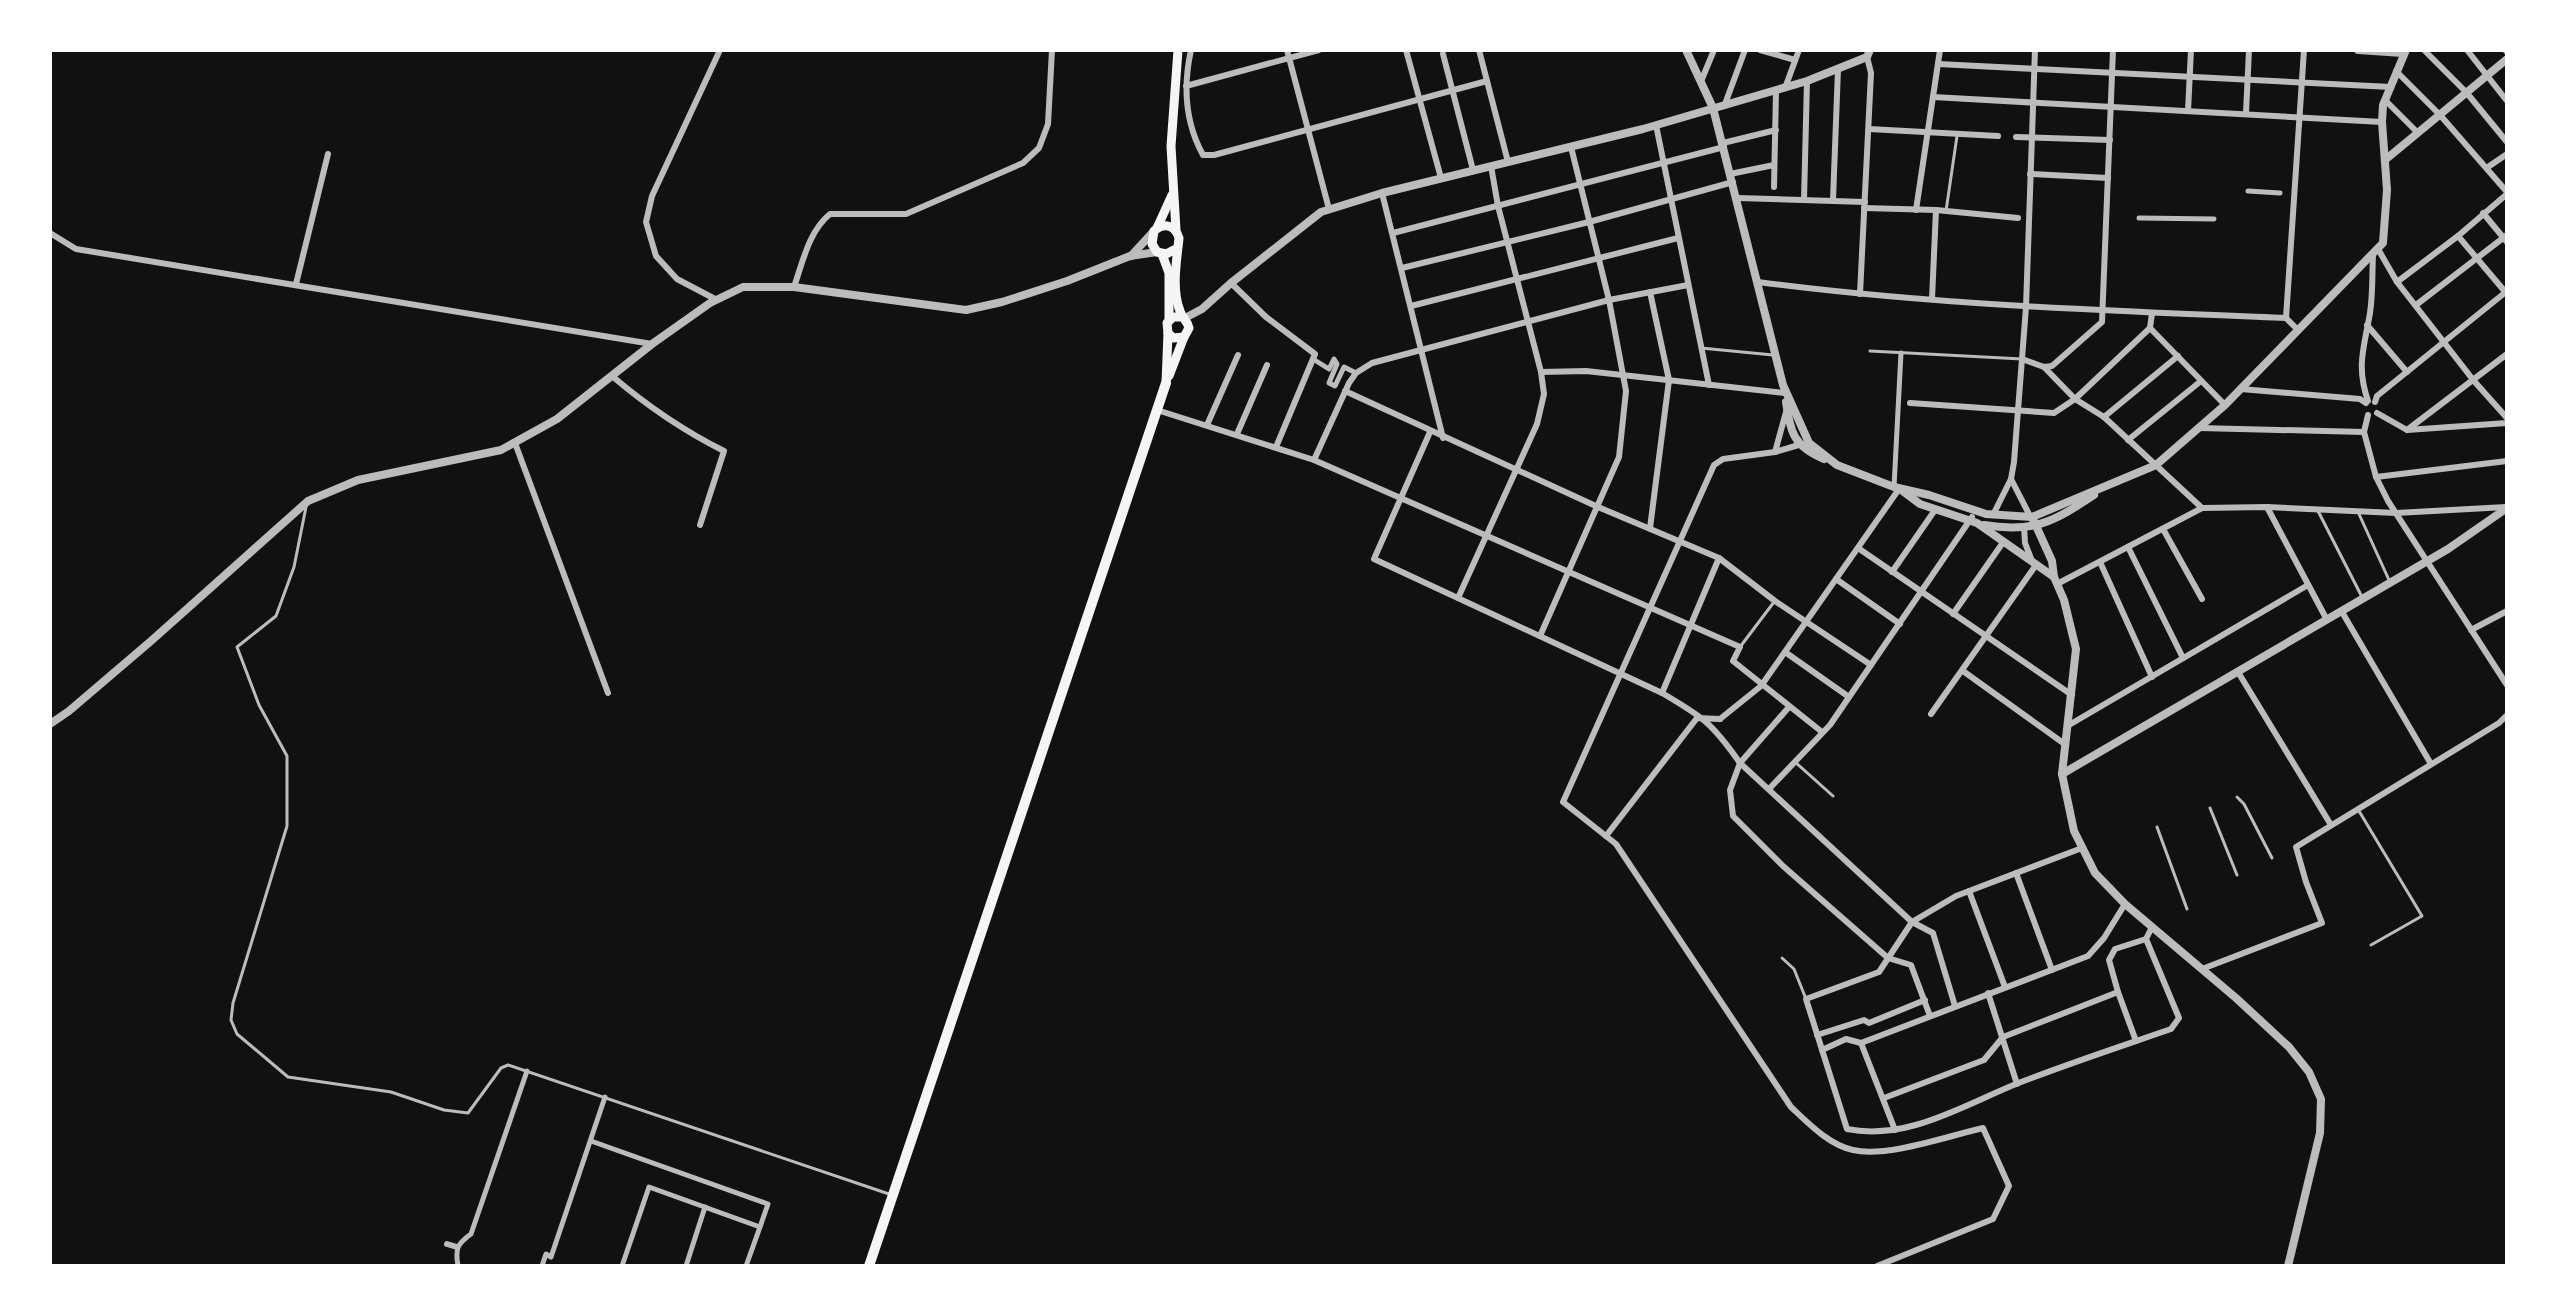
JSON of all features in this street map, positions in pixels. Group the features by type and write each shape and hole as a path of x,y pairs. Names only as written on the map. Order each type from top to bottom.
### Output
{"main road":[{"path":"869,1266 1185,325 1177,301 1176,249 1179,238 1171,146 1178,50"},
{"path":"1166,383 1169,273 1151,240 1173,192"},
{"path":"1156,230 1165,225 1176,230"},
{"path":"1160,253 1170,253 1176,249"},
{"path":"1169,320 1175,316 1185,325"},
{"path":"1168,333 1177,339 1185,325"}],"street":[{"path":"717,300 677,279 656,256 646,222 652,196 720,50"},
{"path":"794,287 812,235 830,214 906,214 1023,163 1039,148 1048,124 1052,50"},
{"path":"1191,50 1186,86 1195,140 1203,155 1214,155 1487,81"},
{"path":"1287,50 1329,209"},
{"path":"1175,89 1319,50"},
{"path":"1406,50 1441,178"},
{"path":"1479,50 1508,162"},
{"path":"1686,50 1713,108 1797,444 1806,451 1896,488 1920,504 1978,523 2037,527 2070,511 2103,489"},
{"path":"1702,79 1714,50"},
{"path":"1725,104 1745,50"},
{"path":"1760,50 1795,60"},
{"path":"1774,187 1780,89 1799,50"},
{"path":"1916,210 1940,50"},
{"path":"1769,789 1822,732 1921,593 1978,523 1993,515 2011,479 2026,307 2035,50"},
{"path":"2044,367 2052,366 2069,354 2102,322 2113,50"},
{"path":"2188,111 2191,50"},
{"path":"2246,113 2249,50"},
{"path":"2286,318 2304,50"},
{"path":"2358,50 2403,51 2385,100 2382,122 2387,190 2371,311 2362,348 2361,381 2378,405 2377,413"},
{"path":"2424,50 2466,92 2507,142"},
{"path":"2467,50 2507,101"},
{"path":"1185,325 1231,283 1321,212 1382,193 1656,125 1807,81 1869,53 1869,129 1860,294"},
{"path":"1443,54 1473,170"},
{"path":"2385,160 2507,59"},
{"path":"1938,64 2391,87"},
{"path":"1833,200 1838,69"},
{"path":"2396,71 2488,167 2507,193 2458,236 2397,282"},
{"path":"1804,200 1807,81"},
{"path":"1933,97 2382,122"},
{"path":"2385,100 2418,133"},
{"path":"1656,125 1709,385"},
{"path":"1869,129 1998,136"},
{"path":"1393,233 1581,185 1776,130"},
{"path":"2016,137 2110,140"},
{"path":"1540,636 1619,457 1626,391 1609,300 1571,147"},
{"path":"296,284 328,154"},
{"path":"2488,167 2507,154"},
{"path":"1402,268 1589,222 1774,165"},
{"path":"1458,598 1537,424 1544,394 1491,166"},
{"path":"2030,174 2108,178"},
{"path":"2248,191 2280,193"},
{"path":"1382,193 1443,438"},
{"path":"1737,198 1833,200 2018,218"},
{"path":"1932,299 1936,210"},
{"path":"2416,305 2506,238 2483,213"},
{"path":"2139,218 2214,219"},
{"path":"1130,256 1156,230"},
{"path":"50,233 76,249 652,344"},
{"path":"2368,415 2363,410 2372,400 2506,292 2458,236"},
{"path":"1411,306 1678,238"},
{"path":"2378,249 2397,282 2507,421"},
{"path":"2023,527 2032,517 2067,500 2103,489 2156,465 2225,405 2378,249"},
{"path":"50,724 151,641 308,501 358,480 501,450 557,419 652,344 717,300 743,287 794,287 966,310 1041,290 1130,256 1160,253"},
{"path":"1758,282 1860,294 2026,307 2286,318 2298,330"},
{"path":"1231,283 1266,317 1315,354 1276,447"},
{"path":"1314,460 1345,391 1356,373 1372,363 1609,300 1688,285"},
{"path":"1650,292 1669,380 1650,528"},
{"path":"1910,403 2054,413 2075,399 2150,328 2152,313"},
{"path":"2367,325 2407,372"},
{"path":"2150,328 2225,405"},
{"path":"1606,836 1697,718 1720,719 1761,686 1858,548 1896,488 1901,353"},
{"path":"2407,430 2507,354"},
{"path":"1207,425 1238,355"},
{"path":"2104,417 2178,356"},
{"path":"1313,359 1329,369 1334,359 1337,364 1329,383 1335,386 1344,367 1356,373"},
{"path":"2022,359 2044,367 2075,399 2104,417 2202,508"},
{"path":"1237,434 1267,365"},
{"path":"1541,372 1586,371 1709,385 1784,389"},
{"path":"612,376 631,393 695,437 724,451 700,525"},
{"path":"2128,440 2201,381"},
{"path":"1784,389 1809,443 1830,461"},
{"path":"2241,389 2372,400"},
{"path":"1345,391 1443,438 1719,558 1775,601 1871,665"},
{"path":"1775,452 1787,409"},
{"path":"1157,410 1314,460 1740,647 1733,661 1822,732"},
{"path":"2368,415 2377,413 2407,430 2507,421"},
{"path":"2368,415 2364,432 2376,477 2507,685"},
{"path":"2199,428 2364,432"},
{"path":"1430,432 1374,559 1662,693 1705,718 1740,763 1912,922 1933,933 1955,1006"},
{"path":"515,443 608,693"},
{"path":"1809,443 1775,452 1723,459 1714,465 1563,802 1616,844 1791,1107 1810,1126 1851,1150 1879,1152 1983,1128 2009,1186 1993,1219 1877,1266"},
{"path":"2376,477 2507,461"},
{"path":"2011,479 2052,561 2076,649 2062,774 2074,831 2082,848 2095,873 2125,904 2289,1047 2309,1072 2321,1099 2320,1133 2288,1266"},
{"path":"1896,488 1911,489 1993,515 2032,517"},
{"path":"2267,507 2327,621"},
{"path":"2055,581 2100,562 2202,508 2316,508 2396,513 2507,507"},
{"path":"2062,774 2427,562 2507,507"},
{"path":"1892,572 1935,510"},
{"path":"1976,510 1978,523 2055,581"},
{"path":"1931,714 1987,638 2034,563 2023,527"},
{"path":"2163,529 2202,599"},
{"path":"1953,614 2004,541"},
{"path":"2128,547 2183,658"},
{"path":"1858,548 2072,695"},
{"path":"1662,693 1719,558"},
{"path":"2100,562 2152,677"},
{"path":"1836,579 1900,624"},
{"path":"2069,725 2308,585"},
{"path":"2471,630 2507,611"},
{"path":"2342,612 2431,764"},
{"path":"1785,652 1849,697"},
{"path":"1963,671 2066,745"},
{"path":"2238,672 2331,825"},
{"path":"1789,707 1740,763 1730,790 1733,816 1783,866 1888,958 1911,965 1930,1016"},
{"path":"2202,969 2322,923 2296,847 2499,723 2507,715"},
{"path":"1719,733 1720,719"},
{"path":"2082,848 1969,891 1912,922 1879,972 1806,999 1847,1129 1861,1132 1895,1130 1931,1121 2017,1084 2171,1029 2179,1018 2146,939"},
{"path":"2016,873 2052,970"},
{"path":"1969,891 2005,987"},
{"path":"1822,1050 1846,1039 1861,1043 2093,952 2125,904"},
{"path":"2136,1041 2109,960 2115,949 2146,939 2152,927"},
{"path":"1884,1098 1984,1060 2003,1037 2118,992"},
{"path":"1988,993 2017,1084"},
{"path":"1817,1035 1864,1020 1869,1023 1925,1000"},
{"path":"1861,1043 1895,1130"},
{"path":"458,1266 455,1253 458,1243 471,1234 527,1071"},
{"path":"542,1266 546,1254 551,1257 605,1097"},
{"path":"1931,1121 1938,1138"},
{"path":"591,1141 768,1204 746,1266"},
{"path":"622,1266 649,1187 760,1227"},
{"path":"686,1266 705,1207"},
{"path":"447,1244 457,1247"}],"lane":[{"path":"1946,211 1957,133"},
{"path":"1701,348 1776,355"},
{"path":"1870,351 2022,359"},
{"path":"308,501 294,567 276,616 237,647 259,705 287,756 287,826 233,1003 231,1020 237,1034 288,1077 391,1092 444,1110 468,1113 501,1068 508,1065 893,1195"},
{"path":"2316,508 2363,599"},
{"path":"2358,512 2390,583"},
{"path":"1740,647 1775,601"},
{"path":"1795,762 1833,796"},
{"path":"2237,797 2244,804 2272,858"},
{"path":"2210,808 2237,875"},
{"path":"2358,809 2422,916 2371,945"},
{"path":"2157,827 2187,909"},
{"path":"1782,958 1794,969 1806,999"}]}
